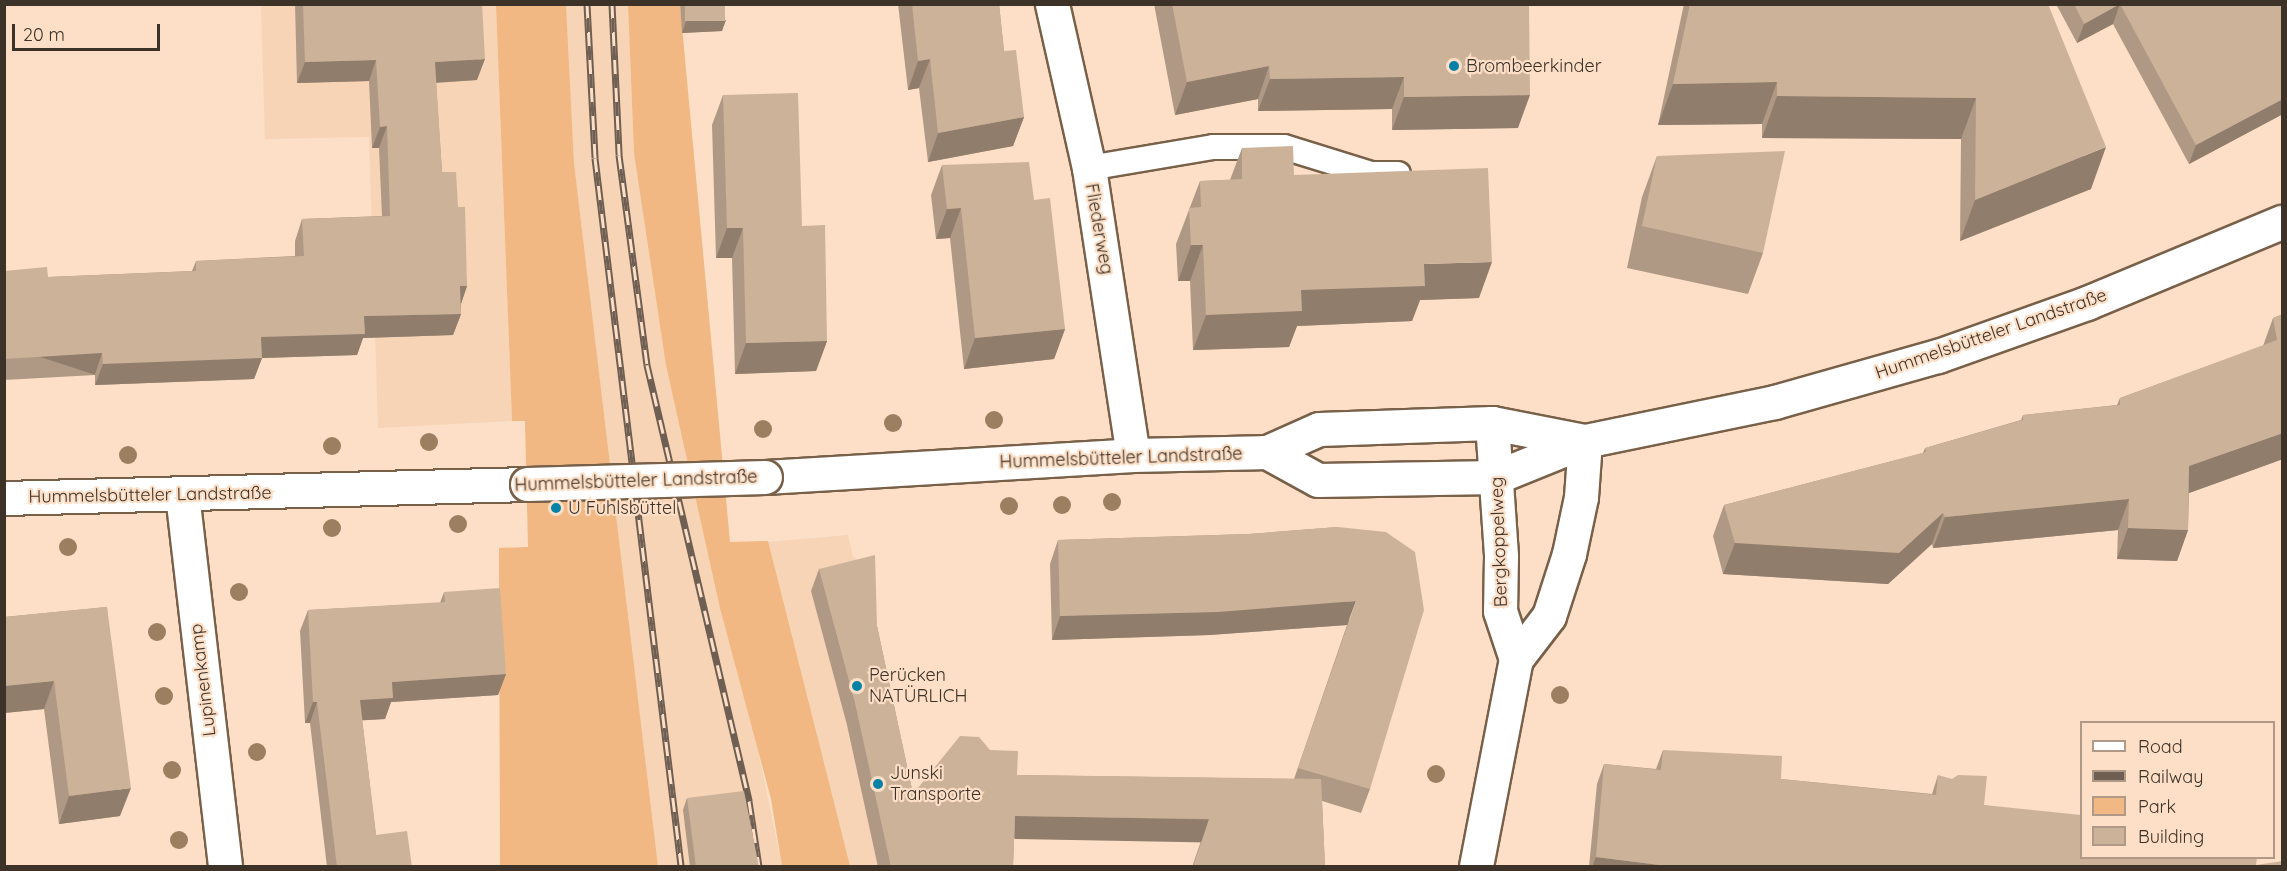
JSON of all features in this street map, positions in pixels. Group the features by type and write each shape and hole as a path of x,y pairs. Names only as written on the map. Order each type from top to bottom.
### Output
{"main road":[{"name":"Fliederweg","path":"1052,4 1089,168 1133,455"},
{"name":"Hummelsbütteler Landstraße","path":"1267,452 1318,480 1497,477 1585,441 1775,402 1938,356 2087,303 2283,222"},
{"name":"Hummelsbütteler Landstraße","path":"4,498 765,477 1133,455 1267,452 1319,429 1492,423 1585,441"},
{"name":"Bergkoppelweg","path":"1492,423 1497,477 1500,611 1516,659"},
{"name":"Bergkoppelweg","path":"1476,867 1489,817 1516,659 1549,616 1557,592 1581,497 1585,441"},
{"name":"Lupinenkamp","path":"182,494 225,867"}],"lane":[{"path":"1089,168 1213,147 1284,147 1371,174 1405,173"}],"shaded area":[{"path":"261,5 496,5 512,421 378,428 369,137 265,139"},
{"path":"566,5 628,5 634,153 782,866 658,866 574,163"},
{"path":"848,535 853,556 870,572 873,647 918,866 828,866 768,542"}],"green space":[{"path":"496,5 566,5 574,163 658,866 500,866 499,548 528,547 525,421 512,421"},
{"path":"628,5 680,5 730,542 768,541 850,866 782,866 771,799 720,608 666,365 634,153"}],"building":[{"path":"303,4 482,4 485,59 435,62 442,172 456,172 458,207 465,207 467,286 460,286 461,314 364,316 365,334 261,337 262,358 103,364 102,353 4,359 4,271 47,267 48,277 196,271 196,261 304,256 302,219 390,216 387,126 380,127 376,60 305,62"},
{"path":"685,4 725,4 725,21 685,21"},
{"path":"912,4 999,4 1004,51 1016,50 1024,117 938,133 930,59 918,61"},
{"path":"1172,4 1529,4 1530,95 1404,97 1404,77 1270,79 1269,66 1187,82"},
{"path":"1690,4 2048,4 2106,147 1975,200 1976,98 1777,96 1777,82 1673,84"},
{"path":"2074,4 2120,4 2084,24"},
{"path":"2120,4 2283,4 2283,99 2196,145"},
{"path":"798,93 802,226 825,225 827,341 746,343 743,228 727,228 723,95"},
{"path":"1293,146 1294,175 1488,168 1492,262 1424,264 1425,286 1301,290 1302,311 1206,315 1203,245 1191,245 1189,208 1201,207 1200,181 1242,179 1242,148"},
{"path":"1785,151 1763,253 1642,226 1657,156"},
{"path":"1029,162 1034,200 1050,198 1065,329 975,338 961,208 947,209 942,165"},
{"path":"2283,314 2283,433 2189,466 2188,530 2128,528 2129,499 1945,517 1943,513 1899,553 1735,543 1724,505 1926,452 1925,448 2023,420 2023,415 2120,405 2120,398 2277,340 2273,318"},
{"path":"1338,527 1386,532 1415,552 1424,610 1370,789 1298,768 1356,601 1218,612 1060,616 1058,540 1249,534"},
{"path":"875,555 877,626 913,794 960,736 979,737 990,750 1018,751 1017,775 1321,779 1325,867 1193,867 1209,819 1015,816 1013,867 891,867 855,703 819,569"},
{"path":"500,588 506,674 392,682 393,698 360,700 376,835 407,831 412,867 337,867 317,702 313,702 308,610 445,602 444,592"},
{"path":"107,607 131,788 69,796 54,681 4,686 4,617"},
{"path":"1663,750 1782,756 1781,779 1936,795 1938,775 1952,779 1958,775 1987,776 1984,805 2080,815 2080,859 2257,859 2256,865 2283,861 2283,867 1675,867 1596,857 1604,764 1661,770"},
{"path":"744,791 759,867 696,867 687,798"}],"railway":[{"path":"587,4 595,158 681,866"},
{"path":"612,4 619,155 647,365 749,801 759,866"}],"place":[{"name":"Brombeerkinder","path":"1454,66"},
{"name":"U Fuhlsbüttel","path":"556,508"},
{"name":"Perücken NATÜRLICH","path":"857,686"},
{"name":"Junski Transporte","path":"878,784"}]}
